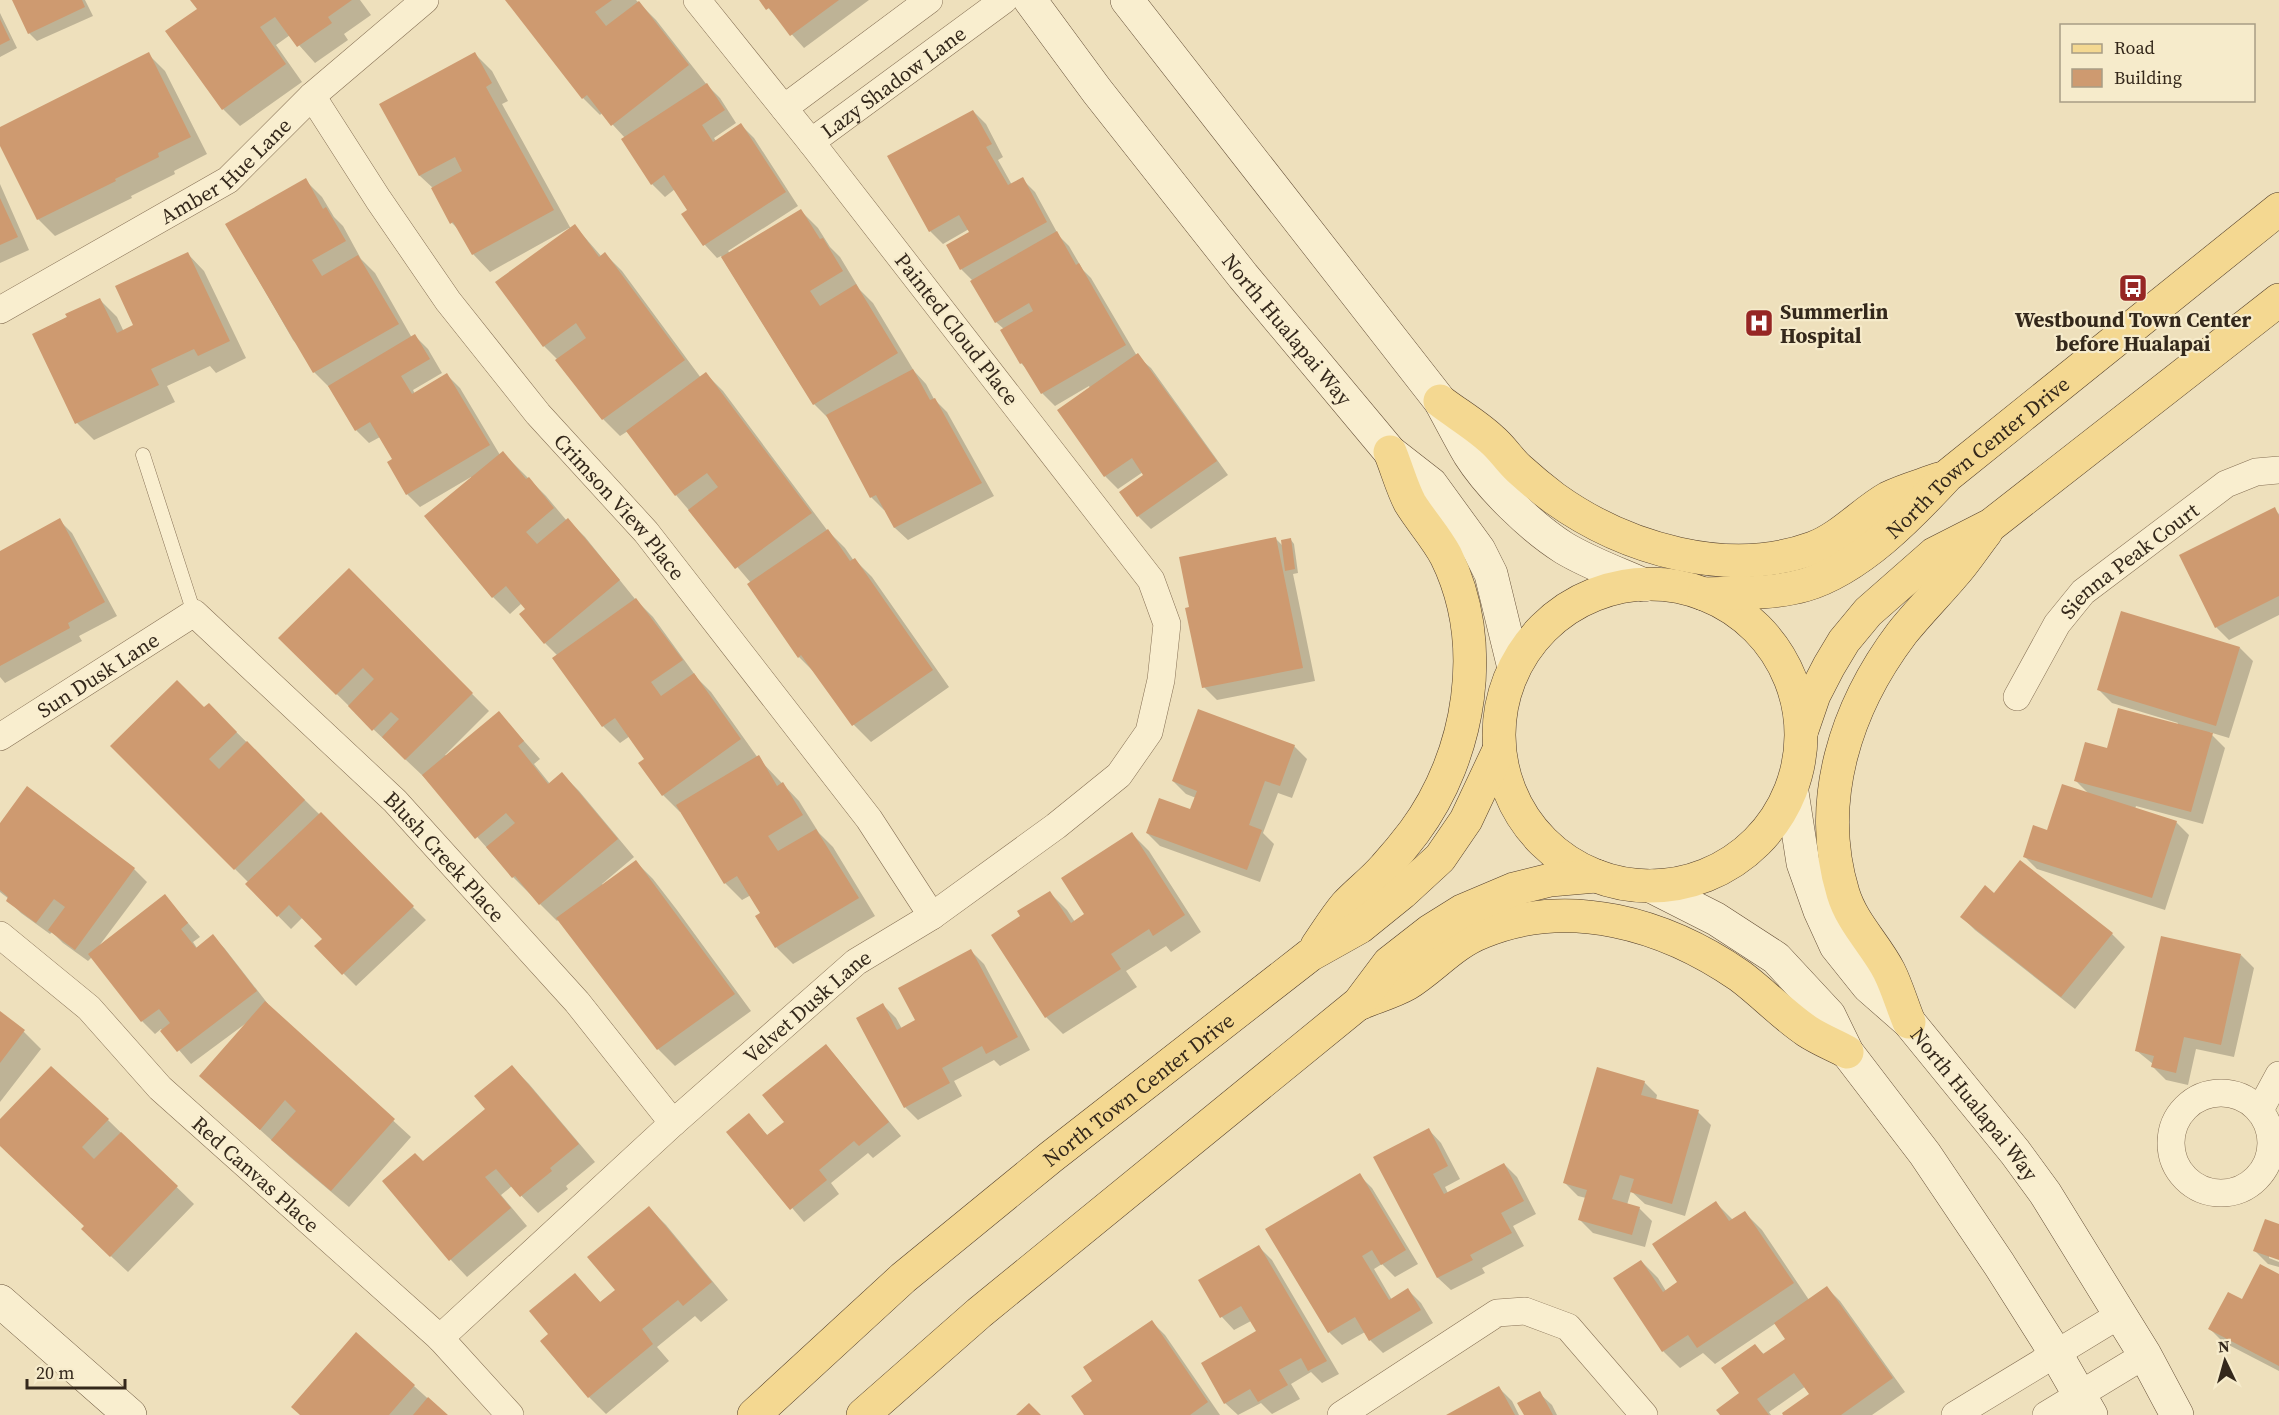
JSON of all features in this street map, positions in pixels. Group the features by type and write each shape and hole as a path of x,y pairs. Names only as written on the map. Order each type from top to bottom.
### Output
{"main road":[{"name":"North Hualapai Way","path":"1030,0 1097,91 1243,276 1390,452 1431,484 1479,550 1494,583 1514,668"},
{"path":"1127,0 1440,401 1470,455 1517,510 1562,547 1644,585"},
{"name":"North Town Center Drive","path":"1704,594 1775,590 1806,585 1836,571 1871,549 1905,520 1947,476 2279,209"},
{"path":"1801,732 1814,695 1828,666 1844,640 1868,612 1934,555 1991,525 2279,300"},
{"path":"1440,401 1492,440 1518,468 1554,498 1584,518 1656,548 1722,560 1780,557 1814,548 1852,526 1888,498 1947,476"},
{"path":"1310,955 1346,906 1385,867 1415,830 1452,761 1466,705 1471,660 1464,607 1446,556 1409,501 1390,452"},
{"path":"1909,1022 1889,970 1859,928 1843,895 1831,836 1836,773 1850,725 1882,662 1902,633 1954,575 1991,525"},
{"path":"1644,585 1677,587 1704,594 1729,606 1744,617 1771,644 1786,667 1796,693 1801,732 1801,748 1792,792 1772,825 1753,846 1730,863 1696,879 1678,884 1651,886 1623,884 1596,876 1571,864 1548,847 1530,827 1514,803 1504,777 1499,750 1499,722 1504,694 1514,668 1528,644 1547,624 1570,607 1594,594 1621,587 1644,585"},
{"name":"North Town Center Drive","path":"754,1415 903,1278 960,1231 1310,955 1360,927 1402,893 1440,858 1466,820 1499,750"},
{"name":"North Hualapai Way","path":"1792,792 1803,863 1820,911 1836,946 1868,986 1909,1022 2039,1185 2121,1314 2177,1415"},
{"path":"863,1415 978,1313 1359,1003 1389,963 1430,931 1462,911 1514,889 1550,880 1596,876"},
{"path":"1651,886 1716,919 1776,958 1829,1015 1847,1052 1931,1163 1999,1264 2085,1405"},
{"path":"1359,1003 1407,984 1456,946 1479,932 1501,924 1551,914 1612,919 1660,934 1715,959 1742,977 1807,1031 1847,1052"},
{"path":"0,1302 130,1415"}],"street":[{"name":"Amber Hue Lane","path":"0,310 228,180 312,96 425,0"},
{"name":"Painted Cloud Place","path":"697,0 811,142 1151,580 1167,624 1161,680"},
{"name":"Lazy Shadow Lane","path":"784,108 929,0"},
{"name":"Lazy Shadow Lane","path":"811,142 1004,0"},
{"name":"Crimson View Place","path":"312,96 378,199 448,301 538,414 646,532 869,819 932,916"},
{"name":"Sienna Peak Court","path":"2018,697 2056,624 2083,592 2226,484 2256,472 2279,470"},
{"name":"Sun Dusk Lane","path":"0,737 194,613"},
{"name":"Blush Creek Place","path":"194,613 395,801 577,1002 673,1123"},
{"name":"Velvet Dusk Lane","path":"440,1338 673,1123 856,962 932,916 1056,826 1119,775 1149,732 1161,680"},
{"name":"Red Canvas Place","path":"0,935 88,1008 160,1088 440,1338 510,1414"},
{"path":"2260,1110 2279,1075"},
{"path":"1341,1415 1497,1312 1525,1311 1568,1327 1644,1415"},
{"path":"1955,1415 2121,1314"},
{"path":"2046,1415 2085,1405 2145,1355"}],"lane":[{"path":"143,455 194,613"}],"building":[{"path":"12,0 82,0 85,7 28,34"},
{"path":"190,0 352,0 328,17 332,23 297,47 275,17 260,27 286,64 222,110 165,31 197,9"},
{"path":"505,0 612,0 595,12 606,26 639,1 689,65 611,126 587,95 582,99"},
{"path":"759,0 839,0 790,36 769,8 766,10"},
{"path":"0,19 10,40 0,45"},
{"path":"149,52 191,137 158,153 159,157 115,179 116,181 37,220 0,146 0,127"},
{"path":"475,52 492,83 486,87 554,210 472,255 453,222 450,224 431,188 462,171 455,157 419,176 379,104"},
{"path":"707,83 725,110 702,125 713,142 741,123 786,192 703,246 681,214 687,210 664,175 651,185 621,139"},
{"path":"973,110 992,144 986,147 1008,185 1023,177 1047,222 960,270 946,245 969,232 959,215 929,232 887,156"},
{"path":"306,178 323,209 326,207 346,241 312,260 322,276 358,255 399,324 313,373 225,224"},
{"path":"0,198 18,237 0,245"},
{"path":"801,209 820,239 823,238 843,271 810,291 820,306 856,284 898,353 813,405 721,257"},
{"path":"575,224 599,257 605,252 685,360 602,420 555,360 586,338 576,323 543,347 495,282"},
{"path":"1057,231 1076,265 1079,263 1126,345 1041,394 1000,330 1033,311 1029,303 995,323 970,281"},
{"path":"188,252 230,341 198,356 194,349 151,369 159,385 75,424 32,334 67,317 65,314 100,298 117,333 133,325 115,286"},
{"path":"415,334 430,359 401,376 412,394 447,373 490,445 406,495 387,462 392,459 370,422 355,431 328,386"},
{"path":"1138,353 1217,461 1137,517 1119,492 1143,475 1132,458 1104,477 1057,410"},
{"path":"913,369 930,400 935,398 982,483 894,528 876,495 870,498 826,415"},
{"path":"706,372 812,513 735,569 688,510 718,487 707,473 675,496 626,431"},
{"path":"503,451 526,479 529,477 554,508 526,532 537,544 568,518 620,580 544,644 519,614 525,609 506,586 492,598 424,516"},
{"path":"2275,507 2279,516 2279,596 2215,628 2179,555"},
{"path":"60,518 105,602 68,623 70,628 0,666 0,551"},
{"path":"828,529 850,561 855,558 933,670 852,726 801,655 798,658 747,584"},
{"path":"1276,537 1303,668 1202,688 1185,608 1189,607 1179,557"},
{"path":"1291,538 1295,569 1285,571 1281,540"},
{"path":"349,568 473,693 405,760 382,737 399,719 391,712 372,731 348,706 374,679 363,668 336,695 278,638"},
{"path":"636,598 683,660 651,682 661,696 694,673 741,739 662,796 638,763 644,759 615,718 602,727 552,658"},
{"path":"2121,611 2240,647 2216,726 2097,690"},
{"path":"177,680 204,707 209,703 237,732 209,759 219,769 247,741 305,800 234,870 110,746"},
{"path":"2118,708 2213,733 2191,812 2074,781 2085,742 2107,748"},
{"path":"1198,709 1295,745 1280,786 1265,781 1249,825 1262,830 1247,870 1146,833 1159,798 1190,809 1197,791 1172,781"},
{"path":"499,711 524,741 518,746 548,784 562,772 618,839 539,905 515,876 512,878 486,847 515,823 506,813 475,839 422,775"},
{"path":"759,755 777,786 783,782 803,815 768,836 778,851 816,829 859,898 775,948 755,916 760,913 737,876 724,884 676,805"},
{"path":"2062,784 2177,821 2152,898 2023,857 2033,825 2047,830"},
{"path":"27,786 135,868 75,950 48,930 65,907 54,899 36,923 6,901 8,897 0,890 0,823"},
{"path":"321,812 414,906 342,975 314,946 322,939 289,905 277,917 245,884"},
{"path":"1132,832 1185,915 1153,936 1149,929 1111,954 1121,969 1045,1018 991,935 1020,916 1017,911 1050,891 1071,923 1084,914 1061,878"},
{"path":"636,860 735,994 657,1050 556,918"},
{"path":"2020,860 2113,933 2061,997 1960,917 1985,885 1994,893"},
{"path":"165,894 188,923 181,929 196,948 213,934 257,991 177,1052 160,1031 170,1023 159,1009 141,1022 88,954"},
{"path":"2161,936 2241,954 2221,1045 2184,1037 2176,1073 2151,1067 2154,1056 2135,1051"},
{"path":"971,949 1018,1037 986,1054 982,1046 942,1068 950,1083 904,1108 856,1018 883,1003 897,1030 915,1020 898,988"},
{"path":"265,1001 395,1119 331,1191 271,1140 296,1111 285,1100 260,1130 199,1076"},
{"path":"0,1011 25,1030 0,1063"},
{"path":"826,1044 889,1122 859,1146 854,1141 819,1170 827,1180 790,1210 726,1132 749,1113 767,1135 784,1122 762,1095"},
{"path":"512,1065 579,1144 550,1168 552,1171 520,1197 496,1169 485,1177 511,1208 449,1261 382,1181 415,1153 423,1161 485,1109 474,1096"},
{"path":"51,1066 109,1119 82,1147 94,1159 121,1132 178,1186 110,1257 81,1229 84,1226 0,1146 0,1119"},
{"path":"1597,1067 1645,1081 1641,1095 1699,1110 1672,1204 1630,1192 1634,1179 1620,1175 1612,1199 1640,1207 1632,1235 1578,1220 1587,1190 1563,1183"},
{"path":"1429,1128 1448,1166 1433,1174 1444,1194 1504,1163 1524,1201 1501,1213 1512,1233 1470,1255 1473,1260 1437,1278 1373,1157"},
{"path":"1360,1173 1406,1250 1381,1265 1372,1250 1362,1256 1389,1300 1408,1288 1421,1310 1369,1341 1355,1317 1328,1333 1265,1229"},
{"path":"1716,1201 1729,1221 1745,1211 1794,1283 1697,1348 1688,1335 1662,1352 1613,1278 1641,1260 1663,1292 1677,1282 1652,1244"},
{"path":"649,1206 712,1282 683,1306 678,1300 642,1329 653,1344 588,1398 540,1341 548,1334 529,1311 575,1273 600,1302 615,1290 587,1257"},
{"path":"2265,1219 2279,1224 2279,1260 2253,1251"},
{"path":"1259,1245 1327,1361 1308,1371 1301,1358 1279,1370 1288,1385 1258,1402 1250,1389 1224,1404 1201,1363 1256,1331 1241,1306 1220,1318 1198,1280"},
{"path":"2260,1264 2279,1274 2279,1366 2208,1329 2228,1292 2242,1299"},
{"path":"1827,1286 1893,1378 1841,1415 1783,1415 1782,1413 1809,1394 1794,1373 1757,1399 1769,1415 1720,1415 1716,1410 1739,1393 1721,1368 1755,1344 1763,1354 1785,1339 1774,1323"},
{"path":"1152,1320 1208,1402 1190,1415 1084,1415 1071,1396 1092,1381 1083,1367"},
{"path":"356,1332 415,1385 389,1415 300,1415 291,1407"},
{"path":"1499,1386 1515,1415 1446,1415"},
{"path":"1540,1391 1553,1415 1524,1415 1517,1403"},
{"path":"428,1397 448,1415 413,1415"},
{"path":"1029,1403 1041,1415 1016,1415"}],"place":[{"name":"Westbound Town Center before Hualapai","path":"2133,288"},
{"name":"Summerlin Hospital","path":"1759,323"}]}
